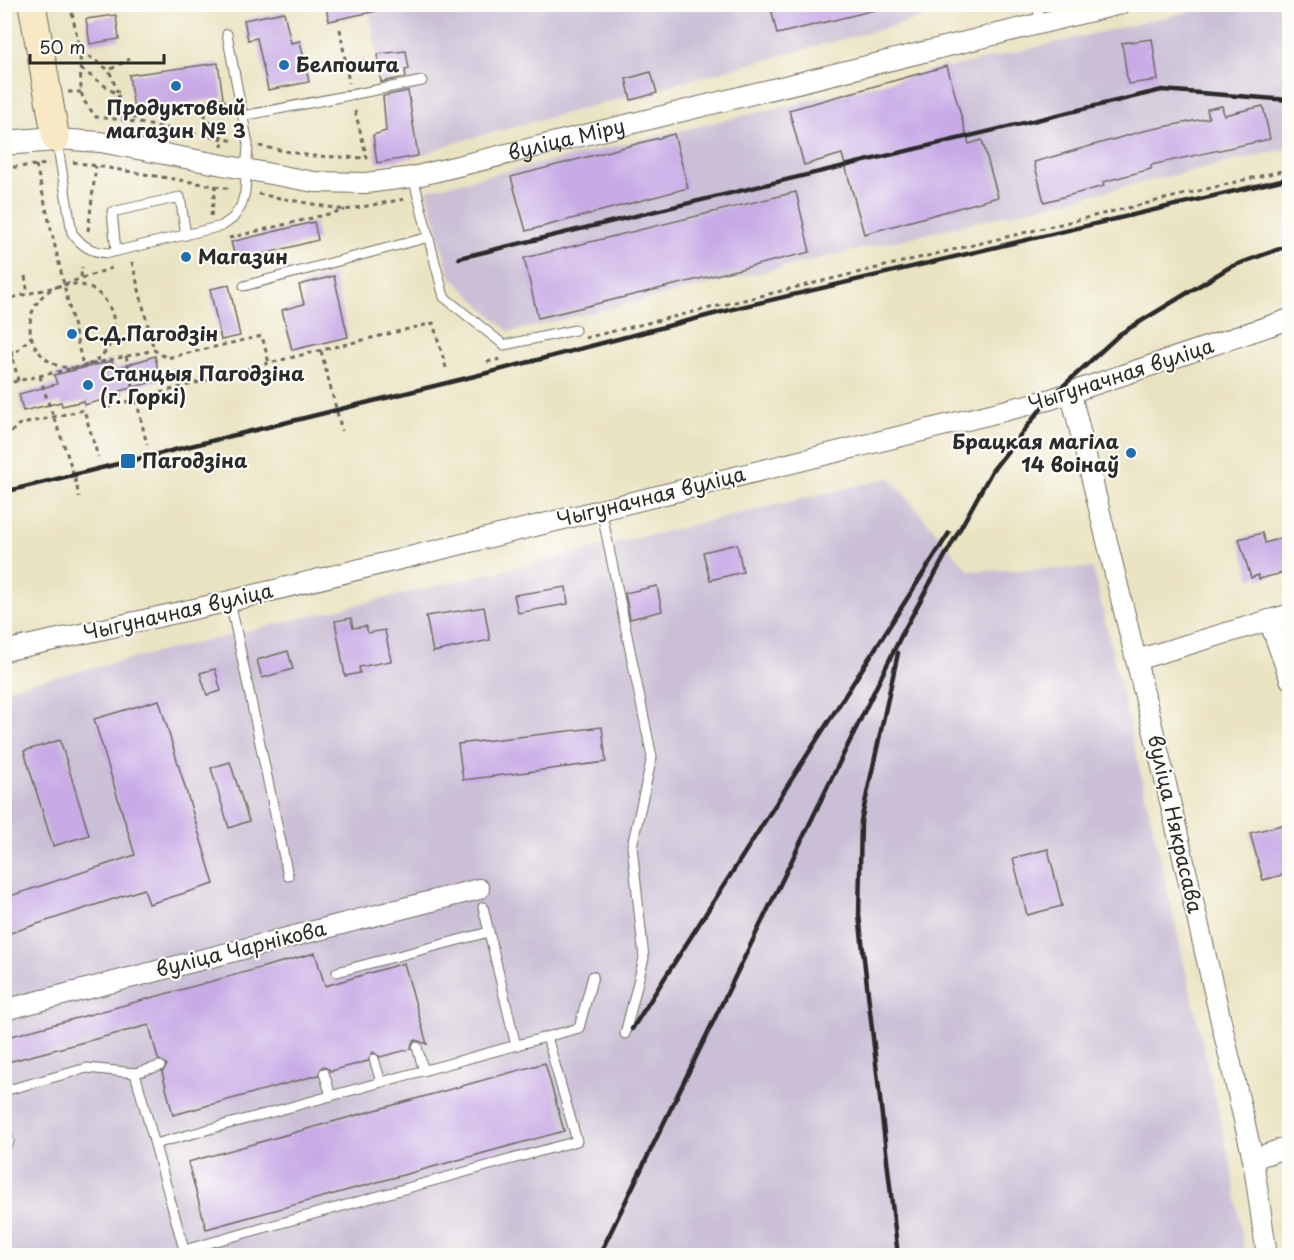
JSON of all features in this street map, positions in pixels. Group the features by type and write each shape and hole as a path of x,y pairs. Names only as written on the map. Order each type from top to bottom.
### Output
{"main road":[{"path":"32,4 54,151"}],"street":[{"name":"вуліца Міру","path":"4,143 54,151 100,142 246,170 337,184 413,177 1119,4"},
{"name":"Чыгуначная вуліца","path":"4,651 230,601 1071,394 1290,319"},
{"name":"вуліца Някрасава","path":"1071,394 1253,1159 1267,1256"},
{"path":"1136,660 1290,614"},
{"path":"1269,620 1290,679"},
{"name":"вуліца Чарнікова","path":"4,1010 481,898"},
{"path":"1253,1159 1287,1141"}],"lane":[{"path":"1037,4 1041,24"},
{"path":"54,151 72,233 80,243 93,252 116,251 222,226 233,218 245,192 248,144 227,34"},
{"path":"243,116 422,81"},
{"path":"413,177 444,297 504,345 577,335"},
{"path":"116,251 112,212 180,197 186,235"},
{"path":"244,286 429,237"},
{"path":"601,509 652,757 632,846 644,958 625,1034"},
{"path":"230,601 288,876"},
{"path":"481,898 516,1046"},
{"path":"337,972 489,932"},
{"path":"155,1144 579,1028 593,976"},
{"path":"135,1073 185,1252 577,1141 547,1037"},
{"path":"417,1047 424,1071"},
{"path":"374,1059 381,1082"},
{"path":"4,1091 87,1068 135,1073 160,1066"},
{"path":"324,1073 331,1096"},
{"path":"4,1126 9,1142"}],"path":[{"path":"70,4 80,50 84,101 96,117 104,119"},
{"path":"340,29 351,95"},
{"path":"80,50 109,70 118,95 123,120 240,99"},
{"path":"109,70 130,59"},
{"path":"81,69 118,95"},
{"path":"198,106 223,139"},
{"path":"4,168 36,165 54,151"},
{"path":"88,236 97,159"},
{"path":"71,162 236,190"},
{"path":"36,165 62,285 83,366"},
{"path":"577,335 1290,169"},
{"path":"210,221 217,175"},
{"path":"256,194 345,210"},
{"path":"228,239 345,210 418,196"},
{"path":"132,262 154,350"},
{"path":"81,278 82,267"},
{"path":"4,300 62,285 72,284 94,289 102,296 113,315 114,326 108,347 93,362 83,366 61,366 42,355 32,336 32,315 36,304 51,289 62,285 81,278 107,269"},
{"path":"25,276 27,294"},
{"path":"4,315 18,381"},
{"path":"108,407 269,363 433,323 447,372"},
{"path":"4,364 32,336"},
{"path":"4,384 154,350 167,358 262,336 269,363"},
{"path":"321,351 342,431"},
{"path":"126,356 147,445"},
{"path":"487,362 510,356"},
{"path":"40,376 52,418 72,463 79,497"},
{"path":"4,453 5,438 18,425 84,410 98,457"}],"shaded area":[{"path":"368,5 971,5 457,142 418,156 408,94 406,51 377,54"},
{"path":"1217,5 1289,5 1289,148 509,332 450,276 427,190"},
{"path":"890,478 969,571 1093,568 1231,1166 1245,1255 5,1255 4,689"}],"building":[{"path":"325,4 376,4 377,11 329,21"},
{"path":"770,4 875,4 875,10 777,34"},
{"path":"284,12 291,43 300,41 309,82 268,90 257,38 248,40 244,20"},
{"path":"116,15 119,39 90,44 86,19"},
{"path":"1152,39 1158,80 1128,84 1122,43"},
{"path":"406,51 409,69 405,70 406,77 381,82 377,54"},
{"name":"Продуктовый магазин № 3","path":"218,63 223,98 134,110 129,75"},
{"path":"947,66 969,144 982,140 998,197 864,234 842,154 804,165 789,110"},
{"path":"651,72 657,93 631,100 626,79"},
{"path":"408,91 418,156 377,163 373,135 386,131 383,96"},
{"path":"1222,106 1224,115 1263,106 1270,139 1151,165 1151,169 1103,182 1104,186 1044,202 1034,162 1143,131 1209,118 1207,109"},
{"path":"674,134 688,188 526,231 511,177"},
{"path":"796,192 810,252 538,318 524,258"},
{"path":"314,222 318,240 236,261 231,242"},
{"path":"334,276 348,337 292,350 282,310 304,304 299,285"},
{"path":"229,285 240,336 221,340 210,289"},
{"path":"155,356 160,380 120,391 121,395 84,405 84,401 62,406 61,402 23,411 19,394 57,384 54,375 112,361 114,369"},
{"path":"1262,533 1265,543 1290,535 1290,571 1259,579 1258,575 1251,578 1239,539"},
{"path":"737,544 743,572 710,580 703,552"},
{"path":"657,586 662,611 630,619 625,593"},
{"path":"566,587 568,604 518,613 514,595"},
{"path":"484,607 490,640 433,652 426,616"},
{"path":"351,618 353,628 366,626 368,633 385,630 391,661 359,667 360,673 345,676 335,621"},
{"path":"288,651 293,669 262,678 257,660"},
{"path":"215,669 221,691 207,695 200,673"},
{"path":"159,700 214,884 149,904 144,889 4,935 4,898 135,855 94,719"},
{"path":"602,727 606,762 463,780 458,744"},
{"path":"60,740 89,835 53,846 24,751"},
{"path":"230,762 249,821 229,828 211,768"},
{"path":"1286,824 1290,837 1290,873 1263,880 1250,833"},
{"path":"1048,849 1062,906 1027,915 1013,858"},
{"path":"315,953 325,986 404,963 427,1044 416,1040 412,1043 411,1049 380,1057 373,1052 368,1061 331,1071 323,1066 318,1075 173,1115 162,1072 167,1065 158,1059 149,1025 4,1063 4,1038"},
{"path":"545,1063 564,1131 206,1229 188,1162"}],"railway":[{"path":"459,258 1162,90 1290,100"},
{"path":"4,492 487,373 737,308 1290,178"},
{"path":"599,1256 903,632 992,471 1048,400 1120,334 1230,267 1290,245"},
{"path":"632,1029 949,533"},
{"path":"898,653 861,821 859,915 898,1256"}],"place":[{"name":"Белпошта","path":"284,65"},
{"name":"Продуктовый магазин № 3","path":"176,86"},
{"name":"Магазин","path":"186,257"},
{"name":"С.Д.Пагодзін","path":"72,334"},
{"name":"Станцыя Пагодзіна (г. Горкі)","path":"88,385"},
{"name":"Брацкая магіла 14 воінаў","path":"1131,453"},
{"name":"Пагодзіна","path":"128,461"}]}
